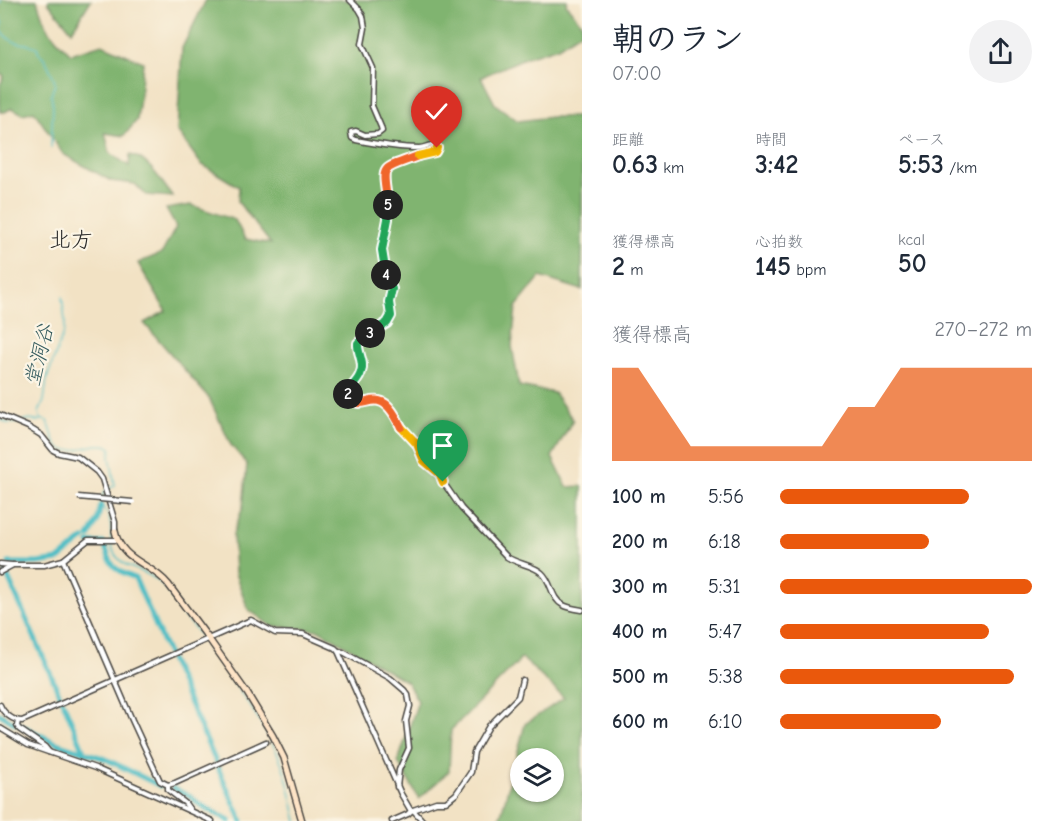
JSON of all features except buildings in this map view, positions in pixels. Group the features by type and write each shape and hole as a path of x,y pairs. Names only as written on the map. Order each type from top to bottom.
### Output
{"street":[{"path":"350,0 363,16 365,28 362,44 373,68 372,106 381,127 378,134 365,135 356,131 351,132 352,138 380,145 421,148 433,145 437,148 435,152 385,170 384,184 388,209 382,250 385,272 392,289 389,302 391,316 387,323 359,340 361,374 351,386 348,394 358,402 367,403 375,400 387,405 397,418 402,430 417,444 424,461 440,474 461,508 507,557 514,562 542,572 558,602 582,610"},
{"path":"0,415 28,427 41,435 53,450 78,457 97,472 102,479 115,522 117,540 126,554 163,577 247,693 278,744 289,772 302,821"},
{"path":"78,497 133,502"},
{"path":"0,564 44,565 63,560 88,540 117,540"},
{"path":"63,560 158,778 168,785"},
{"path":"0,572 13,565"},
{"path":"0,705 6,714 22,721 251,620 275,633 303,634 335,648 390,678 404,690 408,695 410,706 406,721 409,748 399,770 397,787"},
{"path":"338,651 397,787 412,810 423,821"},
{"path":"392,821 412,810 436,802 446,802 456,794 471,772 473,755 479,741 491,723 518,697 522,680"},
{"path":"18,721 16,726 49,752"},
{"path":"0,729 28,745 95,768 212,821"},
{"path":"168,785 266,742"},
{"path":"168,785 168,790 190,811"}],"green space":[{"path":"0,0 37,0 49,30 71,54 102,44 143,62 137,120 124,136 105,133 110,153 129,166 130,155 142,160 173,197 146,195 135,184 111,181 63,154 34,111 23,114 12,108 0,112 0,85 4,76 0,73"},
{"path":"48,0 91,0 72,31"},
{"path":"206,0 567,0 566,4 582,24 582,31 558,47 527,57 481,77 495,104 518,121 551,117 582,117 582,290 540,277 516,307 512,346 519,386 554,393 573,420 552,457 567,487 582,486 582,821 496,821 501,815 510,781 510,802 564,802 564,748 519,748 525,724 564,698 522,658 451,730 449,771 419,799 398,762 418,701 407,682 319,630 271,626 248,609 235,573 233,534 243,507 247,464 231,445 209,398 144,323 166,311 138,263 162,253 176,227 166,209 191,205 235,220 245,239 271,244 238,202 239,187 201,164 177,131 182,48"}],"waterway":[{"name":"堂洞谷","path":"0,4 1,0"},
{"name":"堂洞谷","path":"0,16 1,30 5,35 12,41 37,47 54,78 55,84 51,95 53,106 51,148"},
{"name":"堂洞谷","path":"40,418 39,412 44,401 47,378 64,331 62,297"},
{"path":"0,419 8,423 16,423"},
{"path":"20,422 39,421 40,419 47,421 56,444 67,451 98,445 111,448 110,457 115,485 104,493 101,506 109,517 114,553 126,565 162,584 203,639"},
{"path":"89,537 97,522 101,506"},
{"path":"9,563 58,560 84,539"},
{"path":"89,543 104,543 113,566 135,578 168,654"},
{"path":"6,573 62,700"},
{"path":"206,643 269,736 286,776 297,821"},
{"path":"170,659 216,762"},
{"path":"64,704 84,751"},
{"path":"0,714 14,723"},
{"path":"21,725 56,743 106,759 160,786"},
{"path":"218,768 242,821"},
{"path":"173,788 230,821"}],"district":[{"name":"北方","path":"71,239"}],"route":[{"path":"437,148 435,152 418,156 385,170 384,184 388,219 382,250 385,272 392,289 389,302 391,316 390,320 378,330 359,340 361,374 351,386 348,394 358,402 367,403 375,400 387,405 397,418 402,430 417,444 424,461 437,470 443,482"}]}
